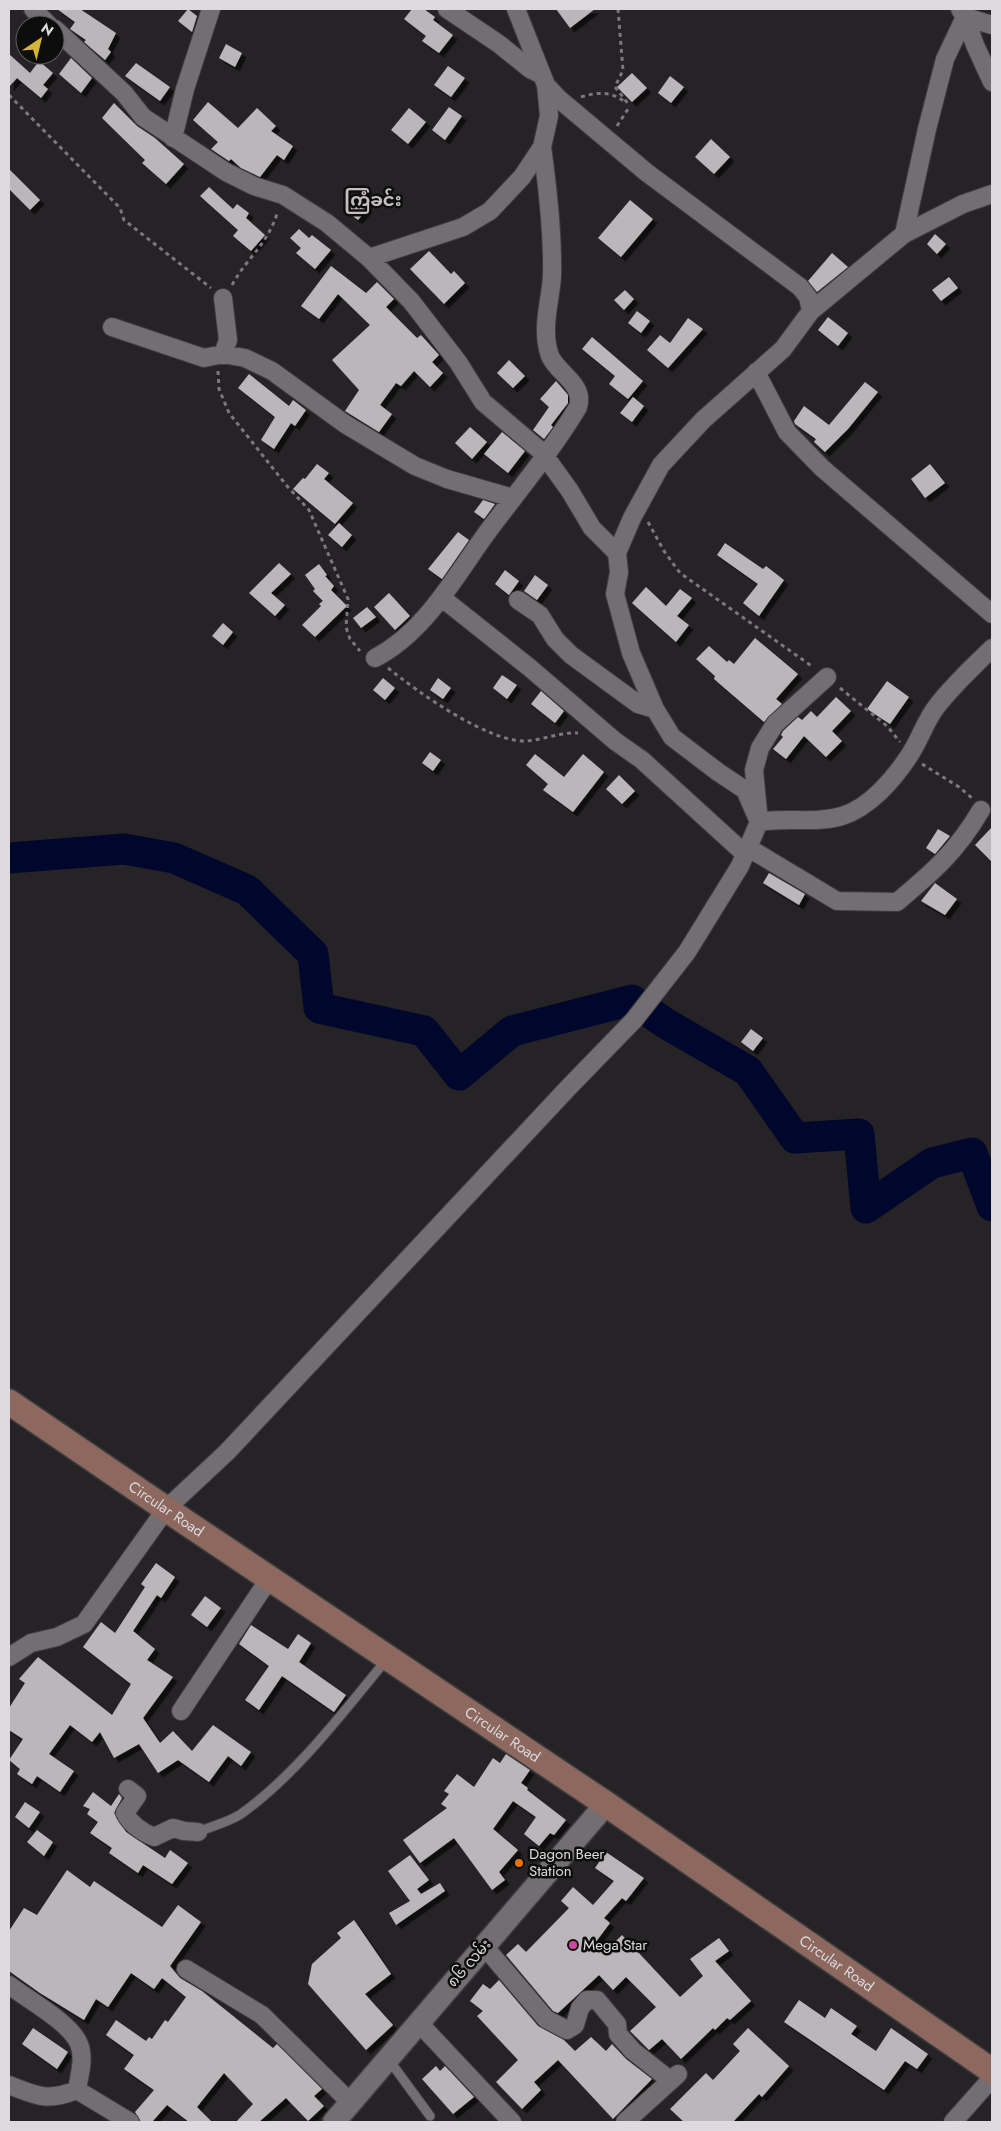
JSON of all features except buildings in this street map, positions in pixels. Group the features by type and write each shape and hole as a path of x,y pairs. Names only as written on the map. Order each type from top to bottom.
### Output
{"main road":[{"name":"Circular Road","path":"9,1402 387,1659 606,1804 992,2071"}],"street":[{"path":"173,138 185,89 211,9"},
{"path":"447,9 499,44 544,80 559,100 646,172 800,287 808,297 811,311"},
{"path":"369,258 463,227 490,211 522,177 542,147 549,116 544,80 516,9"},
{"path":"963,13 992,24"},
{"path":"963,13 974,44 992,82"},
{"path":"904,234 926,129 945,59 963,13"},
{"path":"65,37 124,93 143,117 226,172 254,186 283,195 327,223 369,258 411,301 436,332 483,402 524,435 545,457 570,491 592,528 617,553"},
{"path":"375,658 385,652 418,623 442,598 513,498 545,457 568,423 580,398 577,389 550,356 546,333 551,292 552,255 549,195 542,147"},
{"path":"759,822 745,790 718,772 672,736 655,709 632,653 616,594 619,572 617,553 632,518 661,465 703,420 783,349 811,311 904,234 963,204 992,194"},
{"path":"223,298 228,340 223,354"},
{"path":"112,328 204,358 223,354 245,358 272,371 345,424 415,466 447,479 513,498"},
{"path":"756,372 787,432 822,468 992,614"},
{"path":"442,598 544,680 615,741 642,760 745,850 836,901 896,902 938,868 967,834 981,810"},
{"path":"518,600 540,614 555,639 571,655 638,704 655,709"},
{"path":"759,822 780,818 824,820 844,816 871,799 910,756 936,706 992,648"},
{"path":"9,1657 32,1643 57,1637 84,1624 166,1509 227,1452 634,1020 687,952 740,866 745,850 759,822 754,770 760,748 775,724 827,677"},
{"path":"181,1711 269,1579"},
{"path":"128,1789 137,1796 125,1813 128,1820 144,1832 154,1837 173,1828 198,1832"},
{"name":"၈၆ လမ်း","path":"334,2122 606,1804"},
{"path":"484,1946 546,2019 567,2030 575,2025 580,2008 587,2000 597,2000 616,2024 618,2034 632,2051 674,2077 625,2122"},
{"path":"186,1970 262,2015 351,2103"},
{"path":"9,1985 54,2017 72,2033 79,2044 82,2063 77,2090"},
{"path":"418,2022 512,2122"},
{"path":"952,2122 992,2078"},
{"path":"9,2085 40,2097 58,2097 77,2090"},
{"path":"77,2090 130,2122"}],"lane":[{"path":"198,1832 240,1815 282,1779 338,1718 387,1659"},
{"path":"388,2058 430,2116"}],"path":[{"path":"618,9 623,70 616,87 630,106"},
{"path":"559,100 572,99 600,92 619,97 630,106"},
{"path":"9,94 120,208 124,220 223,298 242,267 255,256 273,228 283,195"},
{"path":"607,140 630,106"},
{"path":"223,354 218,370 219,389 229,413 287,486 309,510 348,599 346,627 350,638 360,652 375,658 430,701 505,738 526,741 564,733 584,733"}],"waterway":[{"path":"9,858 124,849 174,858 247,890 313,954 319,1008 424,1031 459,1075 512,1031 632,1000 665,1023 748,1071 795,1138 859,1134 866,1208 932,1163 972,1153 992,1206"}],"place":[{"name":"Dagon Beer Station","path":"519,1863"},
{"name":"Mega Star","path":"573,1945"}],"district":[{"name":"ကြံခင်း","path":"373,200"}]}
